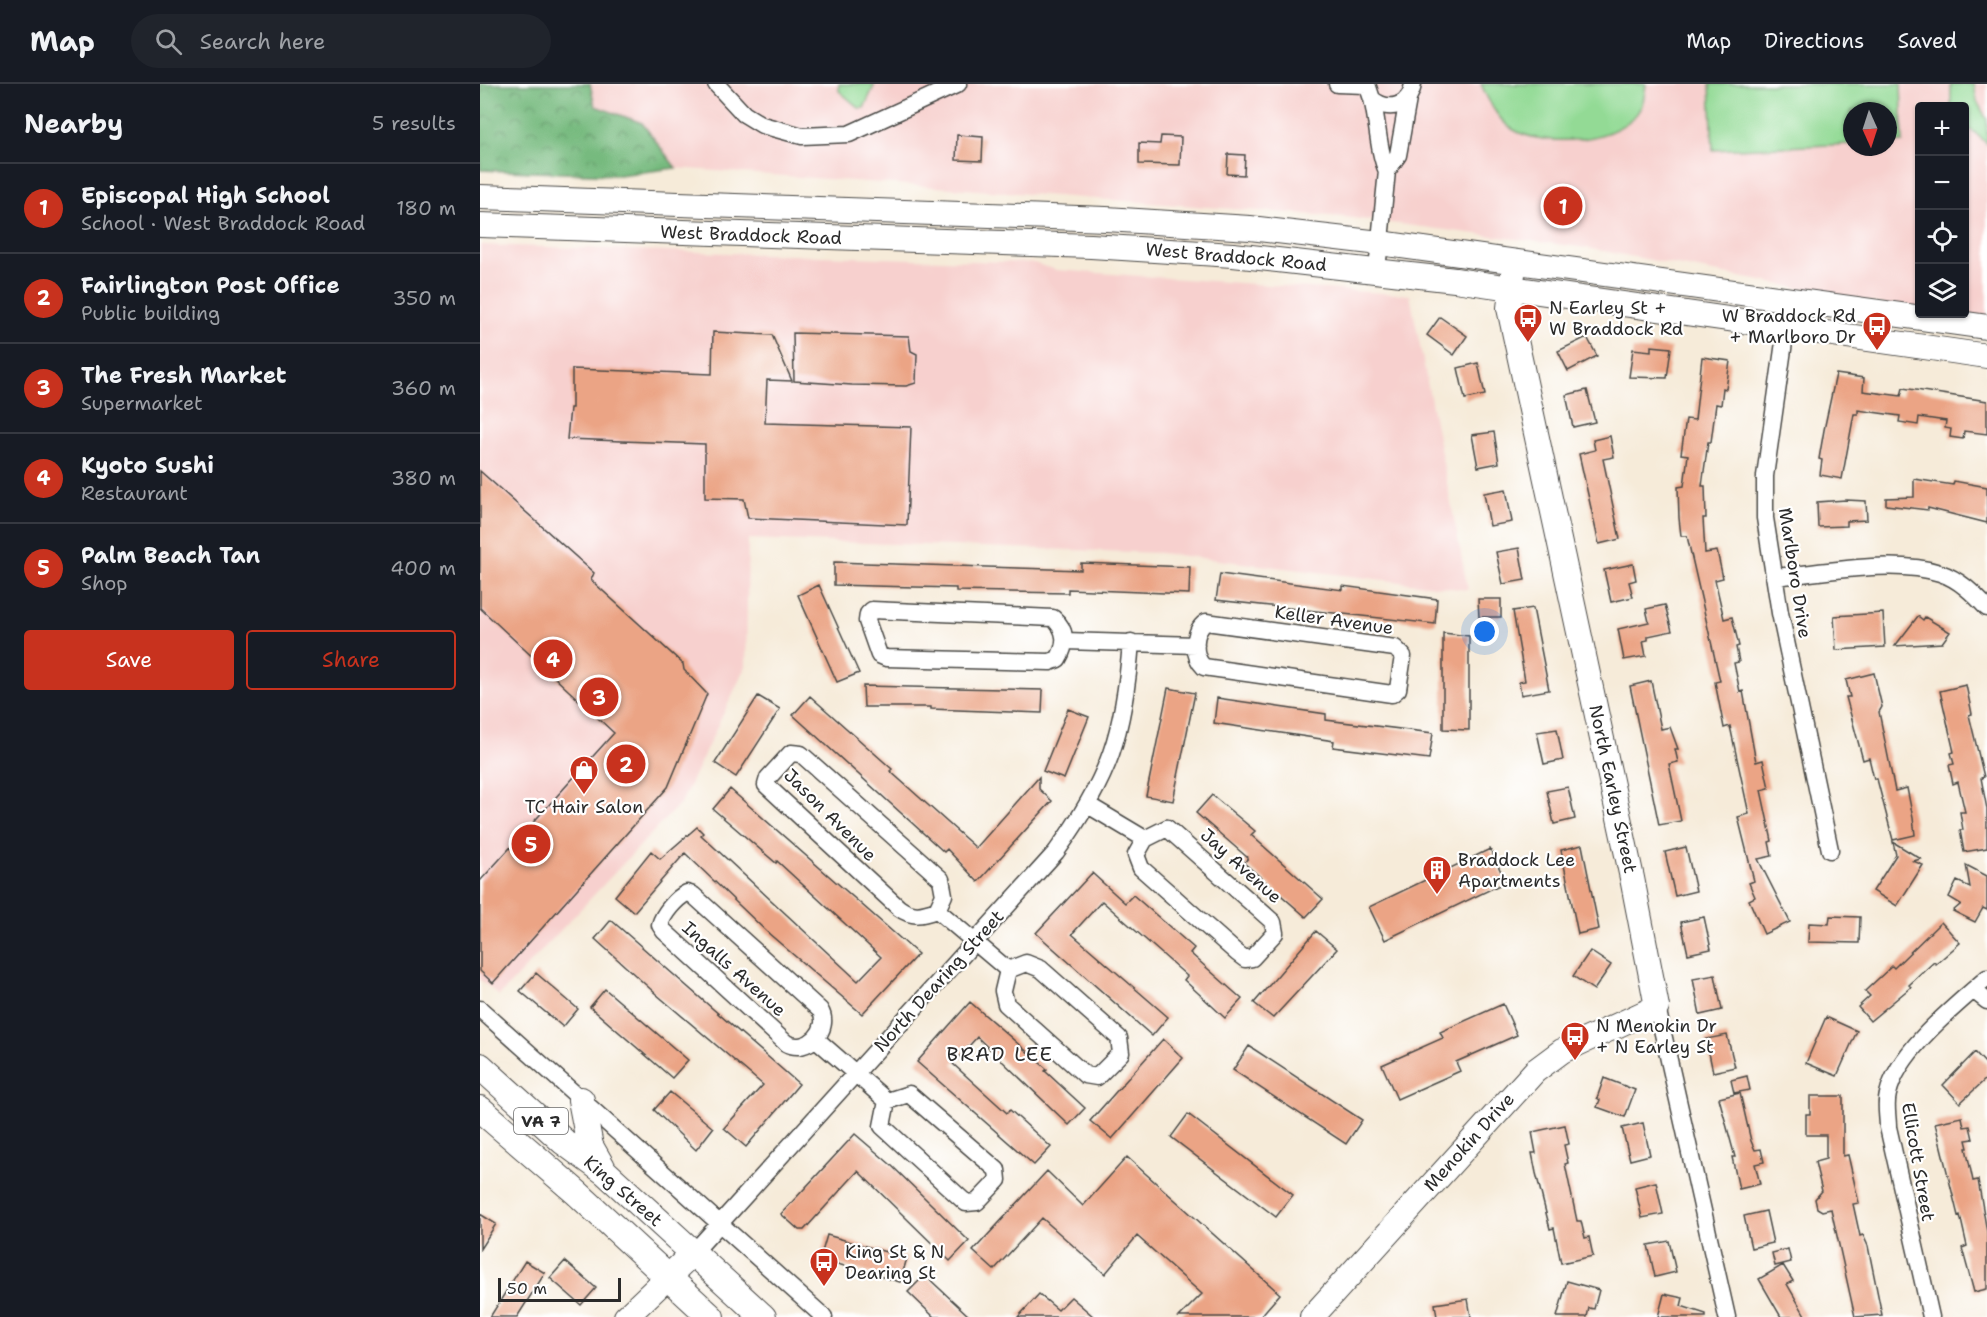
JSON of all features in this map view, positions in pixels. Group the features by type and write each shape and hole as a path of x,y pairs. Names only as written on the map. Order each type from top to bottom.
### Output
{"main road":[{"name":"West Braddock Road","path":"480,197 1106,219 1250,228 1515,261 1987,327"},
{"name":"West Braddock Road","path":"480,225 1091,246 1233,255 1377,270 1987,356"},
{"name":"North Earley Street","path":"1515,261 1509,308 1657,1007"},
{"name":"Menokin Drive","path":"1312,1317 1535,1071 1562,1051 1657,1007"},
{"name":"King Street","path":"480,1066 564,1142 605,1172 763,1317"},
{"path":"581,1100 590,1146 605,1172"},
{"name":"King Street","path":"480,1109 577,1193 711,1317"},
{"name":"North Dearing Street","path":"626,1317 693,1253"}],"street":[{"path":"716,84 744,114 762,125 802,136 849,134 958,84"},
{"path":"1337,84 1368,89 1386,107 1394,107 1411,91"},
{"path":"1368,89 1380,132 1382,160 1387,171"},
{"path":"1377,270 1387,171 1398,155 1411,91"},
{"name":"Marlboro Drive","path":"1790,300 1765,476 1765,518 1774,577 1830,850"},
{"path":"1774,577 1852,569 1924,570 1940,573 1969,589 1987,608"},
{"path":"872,610 1053,618 1061,624 1065,641 1058,659 1050,662 886,658 879,656 867,621 868,614 872,610"},
{"name":"Keller Avenue","path":"1206,622 1395,648 1403,656 1398,689 1392,694 1204,667 1199,662 1196,645 1198,630 1206,622"},
{"path":"1065,641 1196,645"},
{"name":"North Dearing Street","path":"693,1253 1056,852 1088,805 1109,764 1121,727 1131,642"},
{"name":"Jason Avenue","path":"791,753 801,754 940,879 944,895 937,910 919,915 908,914 899,908 771,789 766,784 768,778 783,759 791,753"},
{"path":"1088,805 1145,839"},
{"name":"Jay Avenue","path":"1167,828 1273,922 1275,933 1252,958 1245,959 1140,868 1136,855 1145,839 1167,828"},
{"name":"Ingalls Avenue","path":"687,893 693,895 820,1010 823,1022 816,1039 802,1047 795,1048 786,1043 664,931 660,925 662,919 681,896 687,893"},
{"path":"937,910 1008,970"},
{"path":"1026,963 1041,969 1119,1038 1120,1053 1097,1077 1085,1075 1006,1004 1003,991 1008,970 1026,963"},
{"name":"Ellicott Street","path":"1931,1317 1888,1127 1887,1096 1901,1065 1941,1020 1987,978"},
{"path":"1973,990 1987,1001"},
{"name":"North Earley Street","path":"1657,1007 1726,1317"},
{"path":"480,1009 824,1317"},
{"path":"816,1039 887,1101"},
{"path":"909,1094 997,1170 998,1180 977,1202 966,1203 887,1132 882,1125 887,1101 909,1094"}],"shaded area":[{"path":"590,84 1987,84 1987,323 1969,316 1969,102 1915,102 1915,310 1587,248 1344,217 676,168 642,123 595,106"},
{"path":"480,245 1034,263 1056,270 1410,295 1468,590 1160,553 748,539 746,666 682,801 499,996 480,979"}],"green space":[{"path":"480,84 590,84 595,106 642,123 676,168 619,175 480,170"},
{"path":"839,84 875,84 864,108 859,108 839,91"},
{"path":"1481,84 1646,84 1641,107 1632,119 1601,135 1562,140 1543,139 1512,129 1497,115"},
{"path":"1710,84 1901,84 1903,142 1897,142 1897,102 1843,102 1843,144 1713,150"},
{"path":"1951,84 1974,84 1977,101 1987,120 1987,144 1972,130 1969,130 1969,102 1951,102"}],"building":[{"path":"957,135 983,137 982,161 956,160"},
{"path":"1161,136 1181,137 1180,165 1139,164 1139,143 1160,144"},
{"path":"1228,154 1245,155 1244,175 1227,174"},
{"path":"1440,317 1467,336 1454,355 1427,335"},
{"path":"713,332 772,335 792,381 767,380 765,423 911,427 907,525 748,518 744,499 705,498 705,444 567,439 570,408 572,408 572,369 712,374"},
{"path":"793,333 909,336 911,351 917,354 916,383 906,386 794,381"},
{"path":"1587,337 1597,356 1568,371 1558,351"},
{"path":"1651,346 1671,348 1667,378 1629,377 1633,349 1651,351"},
{"path":"1702,357 1730,361 1721,405 1716,404 1702,486 1705,486 1706,518 1703,518 1705,553 1717,551 1723,578 1715,580 1724,619 1732,617 1739,646 1736,647 1739,662 1734,663 1740,692 1743,691 1756,762 1763,760 1769,788 1761,790 1772,841 1769,842 1772,856 1758,859 1790,922 1764,934 1749,900 1755,897 1749,883 1754,881 1738,817 1749,814 1730,726 1724,728 1715,682 1720,681 1687,536 1681,536 1679,518 1678,487 1684,486 1688,455 1681,454 1686,419 1695,420"},
{"path":"1478,363 1485,395 1465,399 1458,368"},
{"path":"1836,374 1864,378 1863,391 1901,396 1903,388 1987,401 1987,434 1964,431 1963,439 1950,437 1951,429 1945,428 1946,421 1919,417 1918,425 1899,422 1900,416 1858,410 1858,414 1854,414 1842,479 1820,475 1822,460 1819,459"},
{"path":"1587,390 1595,422 1573,427 1566,395"},
{"path":"1494,432 1499,463 1478,467 1472,435"},
{"path":"1610,436 1614,457 1603,459 1620,539 1599,544 1579,454 1595,450 1593,440"},
{"path":"480,471 594,573 591,580 683,664 684,670 707,694 668,787 493,983 480,971 480,881 614,733 480,608"},
{"path":"1914,479 1953,485 1954,481 1987,487 1987,523 1928,508 1928,510 1886,505 1886,498 1914,497"},
{"path":"1506,489 1512,522 1490,526 1484,493"},
{"path":"1866,501 1867,520 1847,521 1847,526 1818,527 1817,502"},
{"path":"1519,548 1525,580 1503,584 1496,552"},
{"path":"834,562 1081,570 1081,563 1190,567 1189,594 1068,589 1068,593 956,591 956,588 834,585"},
{"path":"1633,564 1636,580 1629,582 1633,597 1611,602 1604,570"},
{"path":"1220,574 1343,590 1343,586 1437,599 1435,624 1216,600"},
{"path":"819,585 859,673 837,682 798,595"},
{"path":"1478,599 1501,599 1501,617 1479,617"},
{"path":"1665,605 1672,631 1648,636 1648,640 1643,641 1646,656 1624,660 1618,629 1649,622 1646,609"},
{"path":"1533,608 1549,690 1521,695 1519,682 1525,681 1513,611"},
{"path":"1883,613 1885,647 1836,650 1834,616"},
{"path":"1918,616 1923,620 1925,617 1950,632 1942,643 1895,646"},
{"path":"1443,633 1469,636 1469,730 1443,729"},
{"path":"1874,673 1882,707 1879,712 1895,791 1907,788 1915,835 1893,840 1877,779 1874,779 1869,758 1863,760 1846,697 1850,697 1846,680"},
{"path":"1651,681 1661,729 1670,727 1678,749 1675,749 1678,762 1669,764 1681,821 1659,825 1630,686"},
{"path":"1966,685 1972,714 1969,715 1984,777 1981,778 1987,809 1987,848 1964,852 1960,812 1965,812 1958,782 1953,784 1949,765 1954,764 1951,753 1954,752 1940,691"},
{"path":"863,686 1043,690 1042,713 931,709 931,707 864,707"},
{"path":"1168,688 1195,693 1173,801 1146,796"},
{"path":"758,696 780,709 736,777 715,763"},
{"path":"810,696 976,848 1039,777 1039,789 1052,801 978,882 947,849 944,852 793,715"},
{"path":"1217,698 1326,714 1326,720 1433,733 1429,759 1333,747 1334,741 1214,723"},
{"path":"1068,709 1089,717 1064,779 1043,771"},
{"path":"1557,729 1563,760 1544,764 1537,732"},
{"path":"1568,787 1575,819 1554,824 1547,791"},
{"path":"730,789 918,954 862,1014 767,932 685,853 634,912 615,896 651,851 660,859 697,827 703,833 701,835 858,981 881,957 777,861 776,863 713,809"},
{"path":"1212,795 1255,831 1251,835 1323,899 1306,917 1244,863 1248,858 1196,813"},
{"path":"1893,842 1921,859 1913,861 1923,865 1897,906 1873,891 1896,855"},
{"path":"1582,845 1599,929 1578,934 1561,850"},
{"path":"1686,847 1696,891 1675,896 1665,852"},
{"name":"Braddock Lee Apartments","path":"1490,849 1506,882 1385,940 1369,907"},
{"path":"1966,865 1987,876 1987,910 1983,908 1975,922 1953,911 1961,904 1949,897 1957,881 1970,887"},
{"path":"1092,873 1125,903 1133,895 1194,948 1190,953 1242,999 1225,1018 1184,980 1187,976 1102,901 1072,934 1168,1017 1152,1036 1036,933"},
{"path":"1830,916 1860,917 1859,943 1808,942 1809,923 1829,924"},
{"path":"1704,917 1711,949 1688,954 1681,922"},
{"path":"611,920 799,1084 746,1147 724,1128 763,1085 595,939"},
{"path":"1941,922 1960,943 1936,964 1934,962 1909,985 1911,987 1870,1021 1858,1007 1870,996 1865,991 1892,966 1894,968"},
{"path":"1316,931 1337,949 1273,1018 1254,1003"},
{"path":"1590,951 1611,965 1594,990 1573,976"},
{"path":"536,973 578,1009 563,1027 520,991"},
{"path":"1715,975 1722,1010 1700,1015 1693,979"},
{"path":"605,989 688,1060 672,1078 590,1007"},
{"path":"970,1002 1047,1069 1045,1071 1085,1108 1069,1125 977,1037 953,1064 1007,1113 1010,1110 1051,1147 1034,1165 917,1062"},
{"path":"1503,1004 1517,1035 1456,1062 1460,1071 1397,1099 1382,1065 1443,1038 1440,1032"},
{"path":"1826,1017 1857,1031 1837,1076 1806,1063"},
{"path":"1727,1035 1735,1067 1713,1072 1706,1039"},
{"path":"1163,1039 1183,1058 1112,1139 1090,1121"},
{"path":"1249,1046 1362,1120 1346,1144 1233,1070"},
{"path":"1975,1052 1987,1065 1987,1078 1960,1103 1943,1085"},
{"path":"1747,1076 1750,1090 1734,1093 1731,1080"},
{"path":"1604,1078 1635,1090 1625,1117 1597,1107 1600,1100 1597,1098"},
{"path":"670,1092 713,1128 696,1150 654,1110"},
{"path":"1740,1093 1751,1141 1755,1150 1761,1149 1764,1162 1755,1164 1760,1184 1739,1189 1732,1157 1735,1157 1719,1098"},
{"path":"1810,1096 1843,1096 1843,1156 1848,1155 1859,1203 1853,1204 1860,1236 1863,1235 1868,1246 1882,1315 1855,1317 1831,1209 1822,1211 1817,1208 1815,1199 1822,1191 1815,1162 1826,1159 1826,1135 1806,1135 1806,1114 1810,1114"},
{"path":"1188,1114 1293,1195 1276,1217 1171,1137"},
{"path":"1962,1117 1964,1127 1970,1126 1973,1139 1966,1140 1968,1148 1966,1148 1973,1181 1978,1180 1987,1232 1987,1289 1974,1292 1962,1248 1967,1246 1960,1215 1958,1216 1935,1123"},
{"path":"1643,1123 1650,1155 1630,1160 1622,1128"},
{"path":"1565,1125 1569,1144 1564,1145 1568,1163 1565,1164 1577,1221 1581,1221 1585,1238 1589,1237 1593,1256 1561,1263 1554,1228 1550,1229 1536,1173 1532,1153 1536,1153 1532,1132"},
{"path":"855,1134 890,1164 969,1241 950,1261 858,1171 804,1230 799,1230 781,1214"},
{"path":"1127,1157 1280,1294 1260,1317 1179,1317 1202,1294 1137,1236 1105,1274 1042,1218 994,1270 973,1251 1047,1171 1083,1206"},
{"path":"1656,1182 1663,1214 1642,1218 1635,1187"},
{"path":"1766,1211 1773,1243 1751,1248 1744,1216"},
{"path":"480,1214 496,1224 480,1249"},
{"path":"827,1235 907,1258 900,1282 820,1259"},
{"path":"1669,1241 1676,1272 1655,1277 1648,1245"},
{"path":"1788,1249 1791,1262 1775,1266 1772,1253"},
{"path":"525,1261 545,1273 517,1317 490,1317"},
{"path":"565,1261 596,1288 581,1305 550,1278"},
{"path":"1783,1265 1793,1281 1787,1284 1806,1317 1781,1317 1759,1279"},
{"path":"925,1275 970,1317 934,1317 908,1292"},
{"path":"1567,1281 1599,1290 1594,1309 1589,1308 1587,1317 1557,1317"},
{"path":"1039,1294 1058,1310 1071,1297 1094,1317 1018,1317"},
{"path":"1664,1294 1683,1298 1681,1306 1706,1314 1706,1317 1658,1317"},
{"path":"1468,1299 1471,1317 1437,1317 1435,1304"}],"place":[{"name":"Episcopal High School","path":"1563,206"},
{"name":"N Earley St + W Braddock Rd","path":"1528,344"},
{"name":"W Braddock Rd + Marlboro Dr","path":"1877,352"},
{"name":"Kyoto Sushi","path":"553,659"},
{"name":"The Fresh Market","path":"599,697"},
{"name":"Fairlington Post Office","path":"626,764"},
{"name":"TC Hair Salon","path":"584,796"},
{"name":"Palm Beach Tan","path":"531,844"},
{"name":"Braddock Lee Apartments","path":"1437,896"},
{"name":"N Menokin Dr + N Earley St","path":"1575,1062"},
{"name":"King St & N Dearing St","path":"824,1288"}],"district":[{"name":"BRAD LEE","path":"1000,1054"}]}
